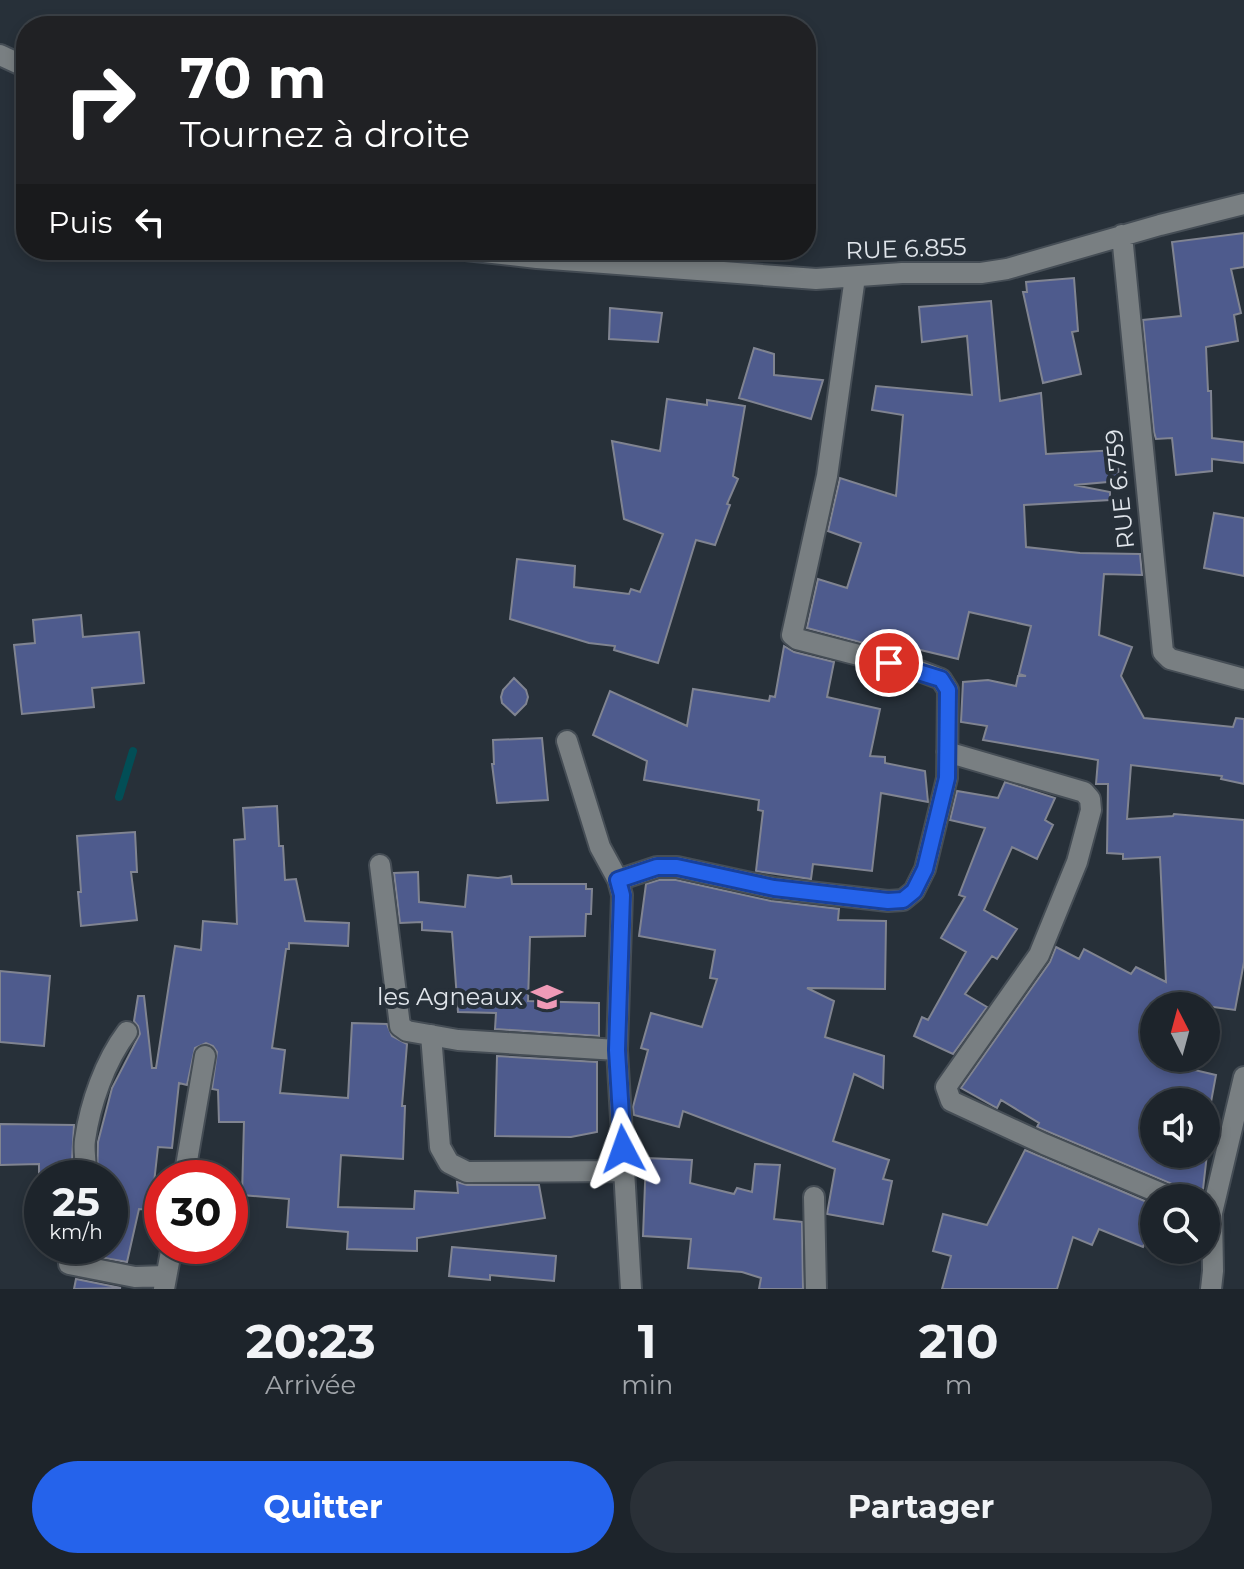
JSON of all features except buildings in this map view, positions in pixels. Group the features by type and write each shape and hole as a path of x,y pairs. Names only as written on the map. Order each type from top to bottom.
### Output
{"street":[{"name":"RUE 6.855","path":"564,260 816,279 994,271 1244,204"},
{"name":"RUE 6.759","path":"1122,235 1163,652 1170,659 1244,679"},
{"path":"618,880 657,867 677,867 774,888 888,901 903,900 914,891 925,869 947,778 948,690 941,679 920,671 797,639 792,635 827,476 855,277"},
{"path":"567,741 600,847 618,880 622,895 617,1050 631,1289"},
{"path":"947,752 1084,792 1090,799 1091,810 1077,862 1039,955 946,1087 948,1096 951,1101 1044,1144 1140,1184"},
{"path":"380,865 400,1026 407,1031 458,1040 617,1050"},
{"path":"86,1160 84,1144 95,1096 120,1040 127,1032"},
{"path":"431,1035 440,1147 449,1163 467,1172 625,1171"},
{"path":"187,1160 205,1056"},
{"path":"1220,1186 1236,1147 1244,1077"},
{"path":"814,1197 816,1289"},
{"path":"69,1264 165,1282"},
{"path":"1211,1289 1213,1264"}],"waterway":[{"path":"119,797 133,751"}],"place":[{"name":"les Agneaux","path":"547,997"}],"route":[{"path":"623,1149 617,1050 622,895 618,880 657,867 677,867 774,888 903,900 914,891 925,869 947,778 948,690 941,679 889,663"}]}
